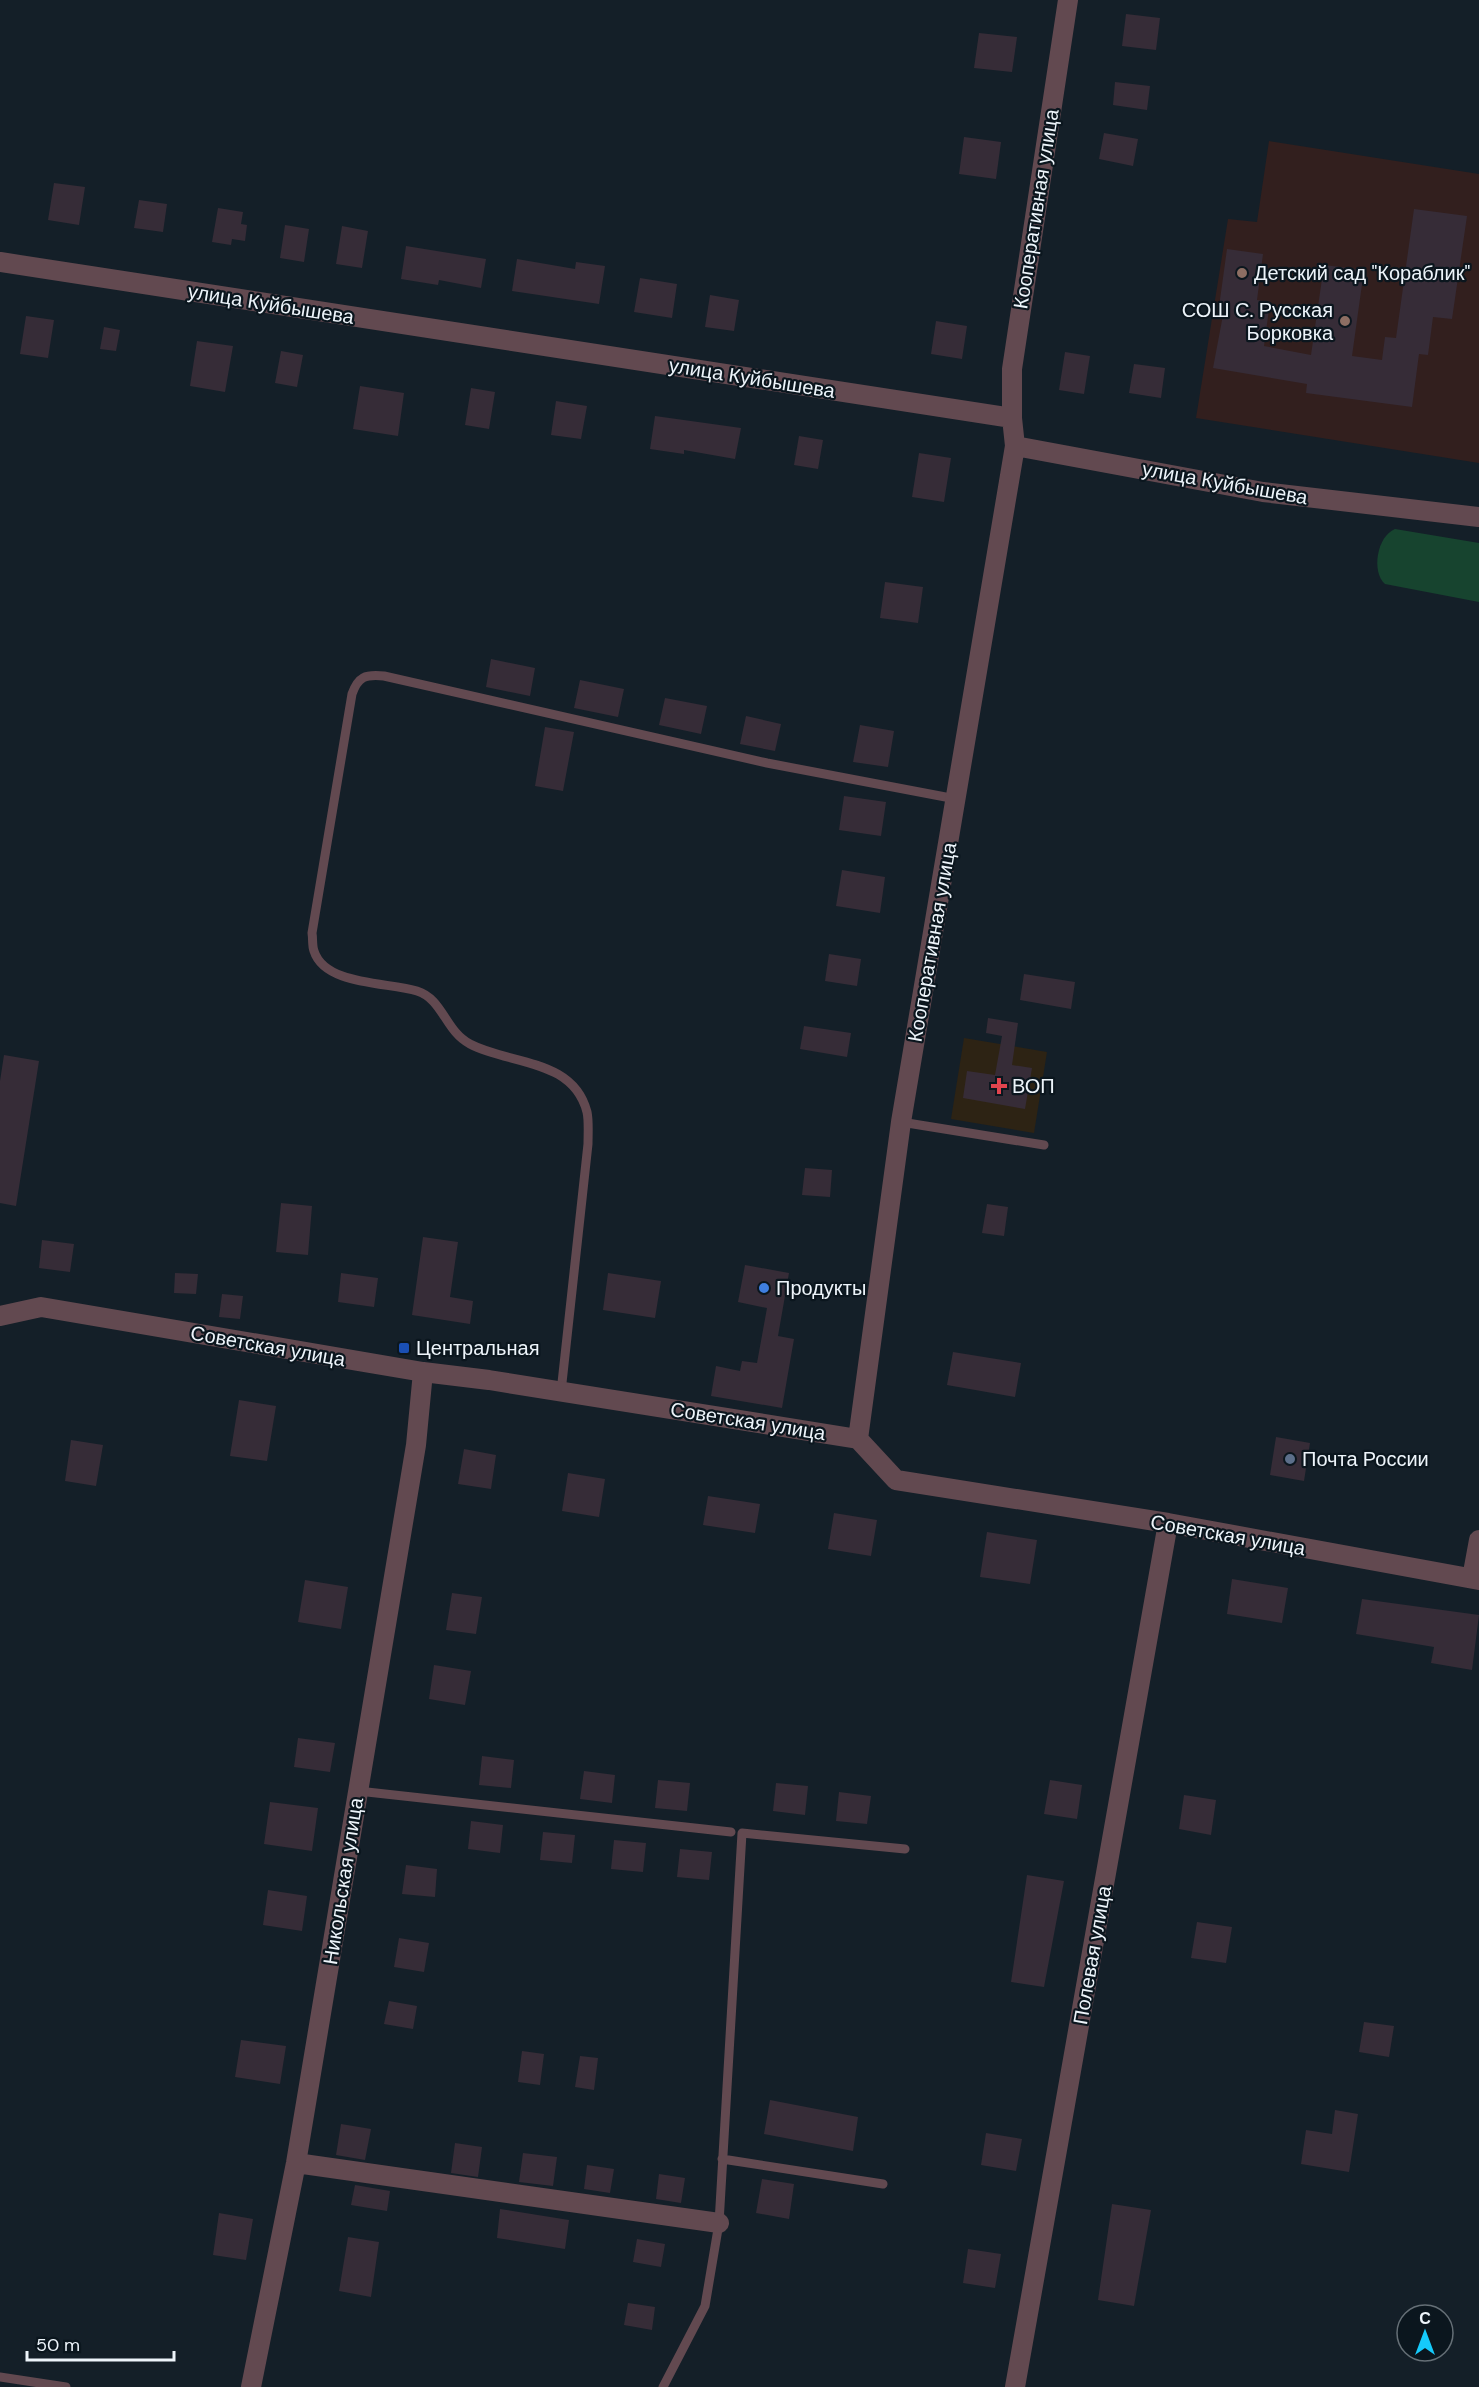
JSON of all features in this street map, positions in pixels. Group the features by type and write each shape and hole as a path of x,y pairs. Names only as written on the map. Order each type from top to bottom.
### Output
{"street":[{"name":"Кооперативная улица","path":"1012,418 1012,369 1068,0"},
{"name":"улица Куйбышева","path":"0,262 1012,418"},
{"path":"1012,418 1015,446"},
{"name":"Кооперативная улица","path":"858,1439 901,1122 1015,446"},
{"name":"улица Куйбышева","path":"1015,446 1263,492 1479,517"},
{"name":"Советская улица","path":"0,1316 41,1307 423,1372 858,1439 896,1480 1168,1523 1475,1579"},
{"name":"Никольская улица","path":"251,2387 296,2163 416,1445 423,1372"},
{"name":"Полевая улица","path":"1015,2387 1168,1523"},
{"path":"1475,1579 1479,1540"},
{"path":"296,2163 719,2223"}],"lane":[{"path":"561,1392 588,1144 587,1112 574,1085 549,1068 471,1044 453,1032 434,999 417,991 352,979 329,971 314,953 312,933 352,694 357,681 368,675 384,676 767,763 956,799"},
{"path":"901,1122 1044,1145"},
{"path":"358,1791 730,1832"},
{"path":"663,2387 705,2306 719,2223 742,1833 905,1849"},
{"path":"722,2159 883,2184"},
{"path":"0,2377 66,2387"}],"shaded area":[{"name":"СОШ С. Русская Борковка","path":"1269,141 1479,174 1479,463 1196,418 1228,219 1257,222"},
{"name":"ВОП","path":"964,1038 1047,1052 1034,1133 951,1119"}],"green space":[{"path":"1395,529 1479,543 1479,602 1385,584 1378,571 1378,555 1384,539"}],"building":[{"path":"1126,14 1160,18 1156,50 1122,46"},
{"path":"979,33 1017,37 1012,72 974,68"},
{"path":"1115,82 1150,86 1147,110 1113,105"},
{"path":"1104,133 1138,139 1133,166 1099,159"},
{"path":"964,137 1001,142 996,179 959,174"},
{"path":"54,183 85,187 79,225 48,220"},
{"path":"139,200 167,204 163,232 134,228"},
{"path":"218,208 243,212 241,224 247,225 245,241 232,239 231,245 212,242"},
{"path":"1414,209 1467,216 1452,319 1433,317 1428,355 1419,354 1412,407 1306,393 1307,384 1213,368 1223,315 1218,314 1227,249 1263,254 1257,300 1270,302 1264,346 1311,355 1324,265 1364,270 1352,356 1382,360 1385,337 1396,338"},
{"path":"285,225 309,229 304,262 280,258"},
{"path":"342,226 368,231 362,268 336,264"},
{"path":"406,246 486,259 481,288 439,280 438,285 401,279"},
{"path":"517,259 575,269 576,262 605,266 599,304 512,291"},
{"path":"640,278 677,284 672,318 634,312"},
{"path":"710,295 739,300 734,331 705,327"},
{"path":"26,316 54,320 48,358 20,354"},
{"path":"936,321 967,326 962,359 931,354"},
{"path":"104,327 120,330 116,351 100,349"},
{"path":"197,341 233,346 225,392 190,386"},
{"path":"281,351 303,355 297,387 275,383"},
{"path":"1065,352 1090,356 1084,394 1059,390"},
{"path":"1134,364 1165,368 1161,398 1129,393"},
{"path":"360,386 404,393 398,436 353,429"},
{"path":"471,388 495,392 489,429 465,425"},
{"path":"556,401 587,406 581,439 551,435"},
{"path":"655,416 741,428 735,459 684,450 684,454 650,449"},
{"path":"799,436 823,440 818,469 794,465"},
{"path":"919,453 951,458 944,502 912,497"},
{"path":"885,582 923,587 918,623 880,618"},
{"path":"491,659 535,668 530,696 486,687"},
{"path":"580,680 624,689 618,717 574,708"},
{"path":"665,698 707,706 701,734 659,725"},
{"path":"746,716 781,724 775,751 740,744"},
{"path":"860,725 894,731 888,767 853,762"},
{"path":"545,727 574,732 563,791 535,786"},
{"path":"844,796 886,802 881,836 839,830"},
{"path":"842,870 885,877 880,913 836,906"},
{"path":"829,954 861,959 857,986 825,981"},
{"path":"1024,974 1075,982 1071,1009 1020,1000"},
{"path":"988,1018 1018,1023 1012,1065 1032,1068 1025,1109 963,1098 967,1071 995,1075 1002,1036 986,1033"},
{"path":"804,1026 851,1033 847,1057 800,1049"},
{"path":"4,1055 39,1061 16,1206 0,1203 0,1081"},
{"path":"805,1168 832,1170 830,1197 802,1195"},
{"path":"281,1203 312,1206 308,1255 276,1252"},
{"path":"987,1204 1008,1207 1004,1236 982,1233"},
{"path":"423,1237 458,1242 450,1297 473,1301 470,1324 412,1315"},
{"path":"42,1240 74,1244 70,1272 39,1268"},
{"path":"745,1265 789,1273 778,1336 794,1339 782,1408 711,1396 716,1366 740,1371 742,1361 757,1363 767,1308 738,1302"},
{"path":"175,1273 198,1274 196,1294 174,1293"},
{"path":"341,1273 378,1278 374,1307 338,1302"},
{"path":"608,1273 661,1281 655,1318 603,1310"},
{"path":"222,1294 243,1296 240,1319 219,1317"},
{"path":"953,1352 1021,1363 1015,1397 947,1385"},
{"path":"239,1400 276,1406 267,1461 230,1456"},
{"name":"Почта России","path":"1276,1437 1310,1443 1304,1481 1270,1475"},
{"path":"71,1440 103,1445 96,1486 65,1481"},
{"path":"464,1449 496,1455 491,1489 458,1484"},
{"path":"568,1473 605,1479 599,1517 562,1511"},
{"path":"708,1496 760,1504 755,1533 703,1525"},
{"path":"834,1513 877,1520 871,1556 828,1549"},
{"path":"987,1532 1037,1540 1030,1584 980,1577"},
{"path":"1232,1579 1288,1588 1282,1623 1227,1614"},
{"path":"305,1580 348,1587 341,1629 298,1622"},
{"path":"452,1593 482,1597 476,1634 446,1630"},
{"path":"1362,1599 1479,1615 1472,1670 1431,1663 1434,1647 1356,1634"},
{"path":"434,1665 471,1671 465,1705 429,1699"},
{"path":"298,1738 335,1743 330,1772 294,1767"},
{"path":"482,1756 514,1760 511,1788 479,1785"},
{"path":"584,1771 615,1775 612,1803 580,1799"},
{"path":"658,1780 690,1783 687,1811 655,1808"},
{"path":"1050,1780 1082,1785 1077,1819 1044,1814"},
{"path":"776,1783 808,1786 805,1815 773,1811"},
{"path":"839,1792 871,1796 867,1824 836,1821"},
{"path":"1184,1795 1216,1800 1211,1835 1179,1829"},
{"path":"270,1802 318,1808 312,1851 264,1844"},
{"path":"471,1821 503,1825 500,1853 468,1849"},
{"path":"543,1832 575,1835 572,1863 540,1860"},
{"path":"614,1840 646,1843 643,1872 611,1869"},
{"path":"680,1849 712,1852 709,1880 677,1877"},
{"path":"406,1865 437,1869 435,1897 402,1894"},
{"path":"1027,1875 1064,1881 1044,1987 1011,1982"},
{"path":"268,1890 307,1896 302,1931 263,1925"},
{"path":"1197,1922 1232,1927 1226,1963 1191,1958"},
{"path":"399,1938 429,1943 424,1972 394,1967"},
{"path":"389,2001 417,2006 413,2029 384,2024"},
{"path":"1364,2022 1394,2026 1389,2057 1359,2052"},
{"path":"241,2040 286,2046 280,2084 235,2077"},
{"path":"522,2051 544,2054 540,2085 518,2082"},
{"path":"580,2056 598,2058 594,2090 575,2087"},
{"path":"770,2100 858,2117 853,2151 764,2134"},
{"path":"1335,2110 1358,2114 1349,2172 1301,2164 1306,2130 1332,2134"},
{"path":"341,2124 371,2129 365,2160 336,2155"},
{"path":"986,2133 1022,2139 1016,2171 981,2165"},
{"path":"455,2143 482,2147 478,2177 451,2173"},
{"path":"523,2153 557,2157 553,2186 519,2182"},
{"path":"587,2165 614,2169 610,2193 584,2189"},
{"path":"659,2174 685,2178 681,2203 656,2199"},
{"path":"762,2179 794,2184 789,2219 756,2213"},
{"path":"355,2185 390,2191 387,2211 351,2205"},
{"path":"1112,2204 1151,2210 1134,2306 1098,2300"},
{"path":"500,2209 569,2220 565,2249 497,2238"},
{"path":"219,2213 253,2219 246,2260 213,2255"},
{"path":"348,2237 379,2242 371,2297 339,2291"},
{"path":"637,2239 665,2244 661,2267 633,2262"},
{"path":"968,2249 1001,2254 995,2288 963,2283"},
{"path":"628,2303 655,2307 652,2330 624,2325"}],"place":[{"name":"Детский сад \"Кораблик\"","path":"1242,273"},
{"name":"СОШ С. Русская Борковка","path":"1345,321"},
{"name":"ВОП","path":"999,1086"},
{"name":"Продукты","path":"764,1288"},
{"name":"Центральная","path":"404,1348"},
{"name":"Почта России","path":"1290,1459"}]}
